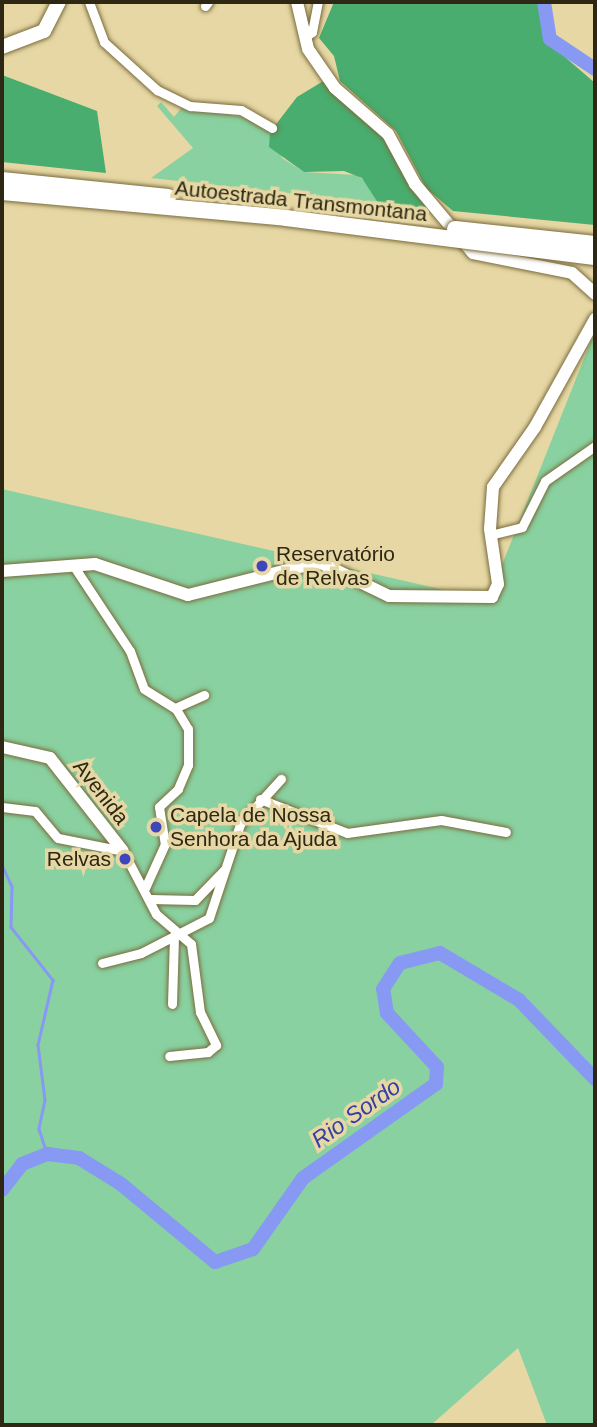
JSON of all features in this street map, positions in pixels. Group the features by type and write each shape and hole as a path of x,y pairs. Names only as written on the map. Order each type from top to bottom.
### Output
{"highway":[{"name":"Autoestrada Transmontana","path":"2,180 595,244"},
{"name":"Autoestrada Transmontana","path":"2,192 286,218 595,257"}],"main road":[{"path":"2,47 44,31 59,2"}],"street":[{"path":"89,2 104,42 157,90 186,105 241,110 272,128"},
{"path":"297,2 304,38 338,93 388,134 415,184 473,253 572,273 595,294"},
{"path":"304,38 312,32 318,2"},
{"path":"2,571 99,565 188,595 319,562 383,595 478,600 498,588 490,535 493,487 594,327"},
{"path":"490,535 522,527 545,481 595,446"},
{"path":"73,565 130,651 145,690 175,708 188,726 188,765 178,789 159,807 165,845 145,888"},
{"path":"175,708 204,695"},
{"name":"Avenida","path":"4,747 50,758 123,851 145,888 156,914 178,935"},
{"path":"102,963 178,935 195,927 214,912 239,825 281,779"},
{"path":"260,799 347,833 441,820 506,832"},
{"path":"2,807 35,811 57,837 123,851"},
{"path":"150,900 195,900 225,870"},
{"path":"172,1004 178,935"},
{"path":"169,1056 207,1052 216,1045 200,1012 197,959 178,935"}],"green space":[{"path":"334,2 542,2 558,51 595,83 595,225 453,211 426,188 396,131 340,81 334,56 319,38"},
{"path":"2,75 97,111 106,173 2,162"},
{"path":"325,80 383,135 433,210 378,203 362,178 344,171 304,172 269,147 270,132 297,97"},
{"path":"161,102 174,117 183,106 248,118 270,132 282,158 304,172 356,175 371,185 378,203 151,178 193,148 157,106"},
{"path":"595,331 595,1425 547,1425 518,1348 431,1425 2,1425 2,489 488,600"}],"waterway":[{"path":"544,2 550,39 595,69"},
{"path":"2,865 12,886 11,927 53,980 38,1045 45,1100 39,1129 47,1154"},
{"name":"Rio Sordo","path":"2,1190 22,1164 47,1154 79,1158 121,1184 215,1262 253,1249 303,1178 436,1084 437,1067 387,1013 383,989 400,963 440,953 519,1000 595,1079"}],"place":[{"name":"Reservatório de Relvas","path":"262,566"},
{"name":"Capela de Nossa Senhora da Ajuda","path":"156,827"},
{"name":"Relvas","path":"125,859"}]}
